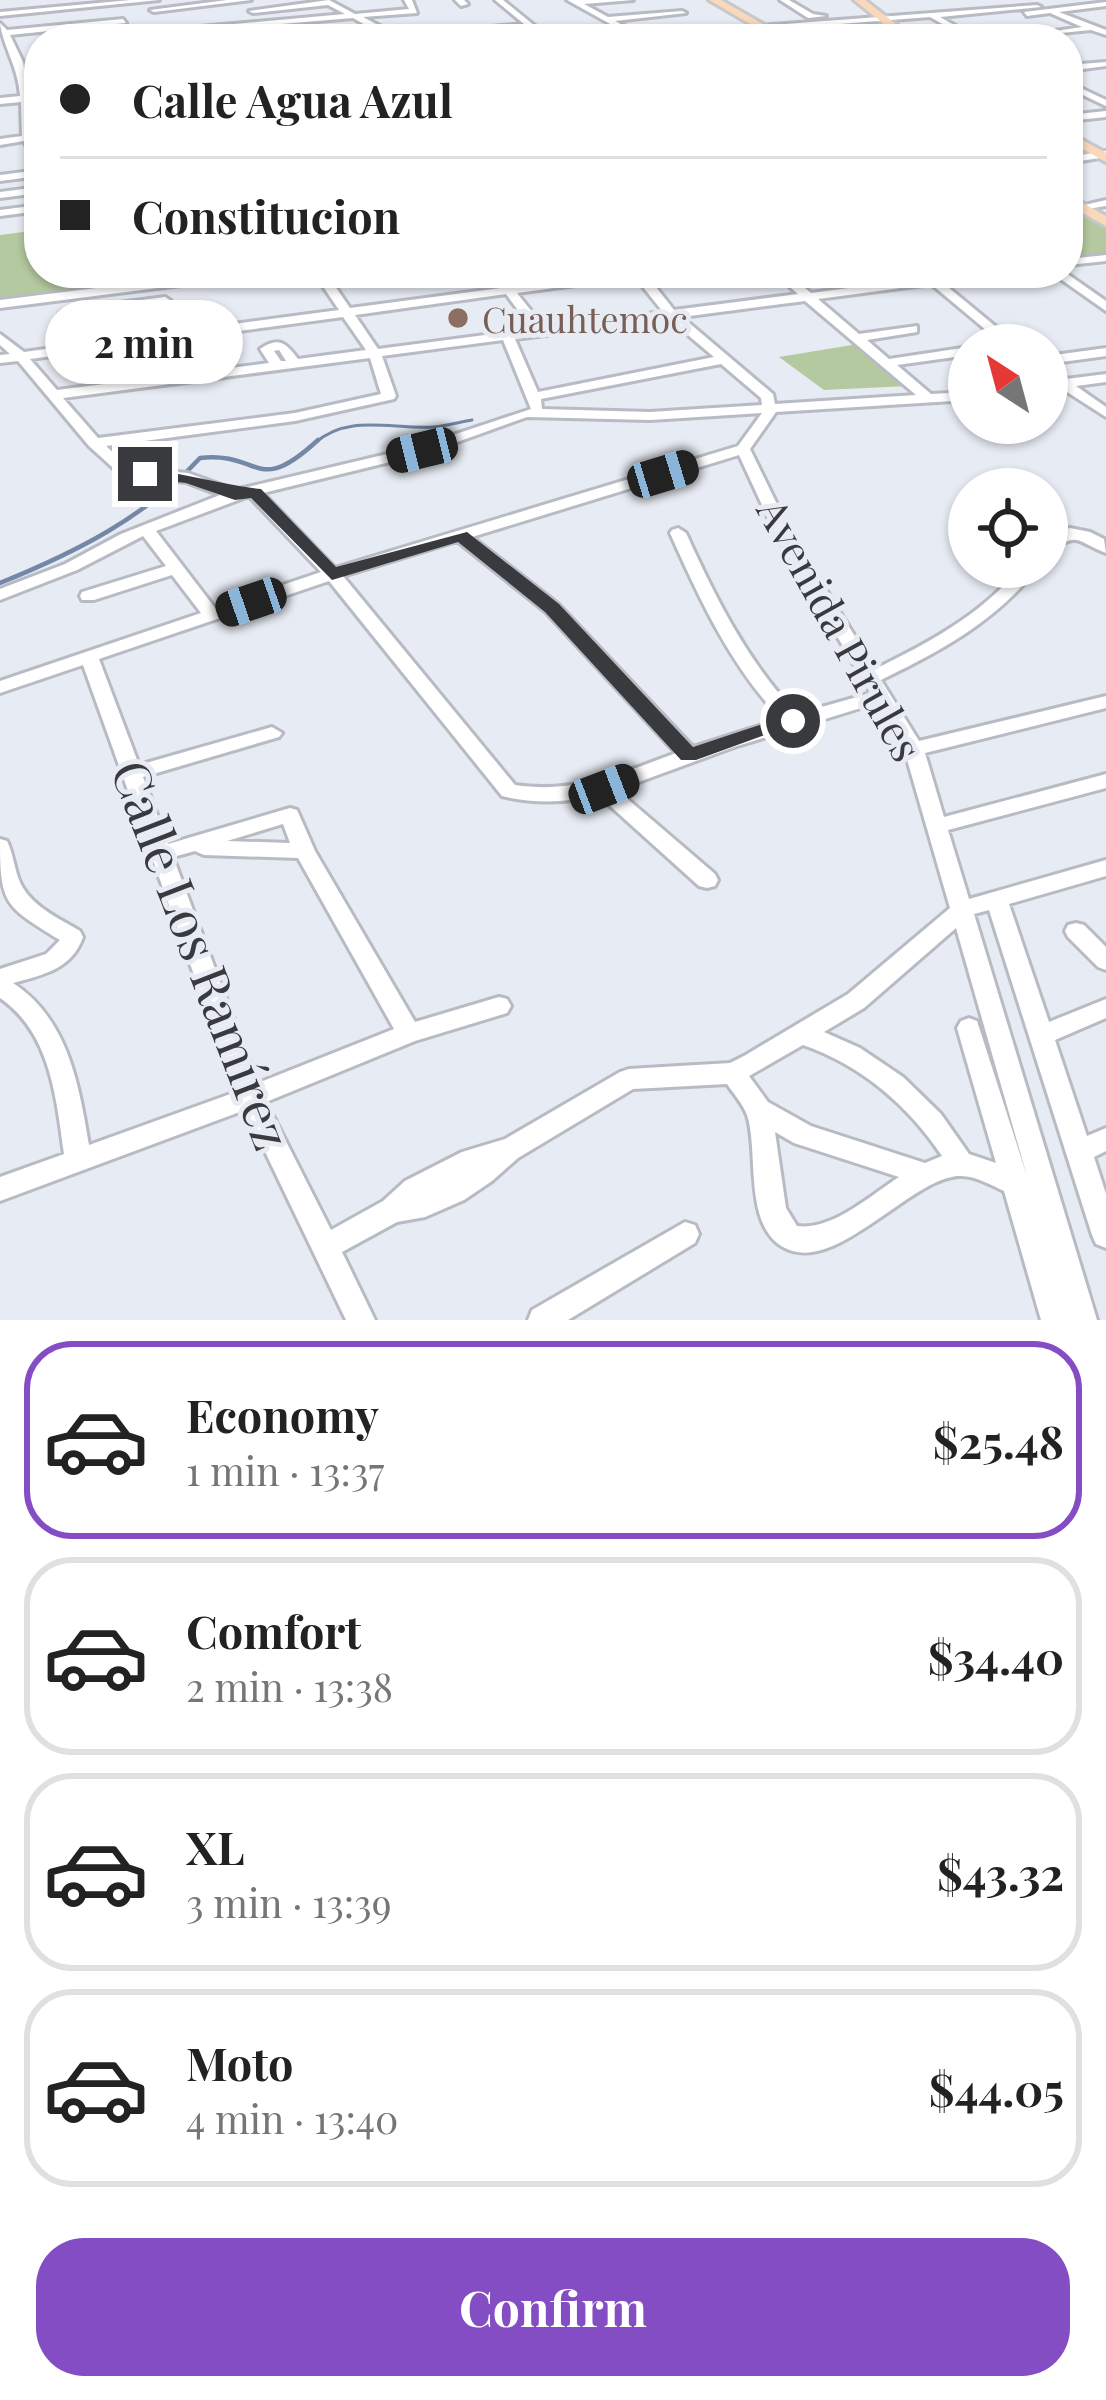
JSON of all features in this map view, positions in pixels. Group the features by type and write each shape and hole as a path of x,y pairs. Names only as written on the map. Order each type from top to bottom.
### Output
{"main road":[{"path":"714,0 757,24"},
{"path":"859,0 888,24"}],"street":[{"path":"31,24 248,0"},
{"path":"253,24 414,11 406,0 382,3"},
{"path":"499,0 525,24"},
{"path":"573,1 628,0"},
{"path":"659,0 697,24"},
{"path":"784,0 811,16 825,15 837,22"},
{"path":"964,0 994,10"},
{"path":"1009,0 1035,3 1106,32"},
{"path":"0,14 144,1 171,24"},
{"path":"573,1 615,24"},
{"path":"254,11 325,2 371,24"},
{"path":"813,24 1035,3"},
{"path":"915,6 945,23 1102,4"},
{"path":"606,19 682,13"},
{"path":"166,20 218,14"},
{"path":"71,24 123,21"},
{"path":"1083,29 1092,27"},
{"path":"0,142 24,138 23,93 2,28"},
{"path":"0,63 12,53"},
{"path":"1083,64 1088,66"},
{"path":"1083,66 1106,64"},
{"path":"0,101 23,93"},
{"path":"1083,93 1106,104"},
{"path":"0,304 128,288"},
{"path":"94,443 295,417 389,396 375,353 332,288"},
{"path":"11,358 70,343 526,288"},
{"path":"650,288 670,313 769,401"},
{"path":"798,288 920,392"},
{"path":"54,394 277,366 266,349 282,346 295,364 870,288"},
{"path":"941,288 985,324"},
{"path":"1079,288 1106,307"},
{"path":"511,290 540,331"},
{"path":"58,297 70,343"},
{"path":"65,314 165,301 176,333"},
{"path":"856,338 913,329"},
{"path":"11,358 176,333"},
{"path":"508,336 537,404"},
{"path":"0,338 11,358 54,394 94,443 126,472 188,478 235,495"},
{"path":"1068,357 1106,352"},
{"path":"885,363 948,354"},
{"path":"0,595 235,495 422,450 537,404 724,359"},
{"path":"1068,386 1106,378"},
{"path":"1068,388 1106,388"},
{"path":"537,404 650,416 769,401 948,392"},
{"path":"1068,393 1106,413"},
{"name":"Avenida Pirules","path":"769,401 763,424 743,449 782,531 914,749 940,824 1082,1320"},
{"path":"0,686 332,574 743,449"},
{"path":"255,493 332,574 509,791 537,798 604,789 878,686 987,610 1009,588"},
{"path":"146,530 211,615"},
{"path":"677,533 719,624 745,667 793,721"},
{"path":"1068,533 1087,534 1106,548"},
{"path":"461,536 552,608 689,755"},
{"path":"88,596 176,568"},
{"name":"Calle Los Ramírez","path":"88,656 251,1097 361,1320"},
{"path":"914,749 1106,702"},
{"path":"133,773 272,734"},
{"path":"940,824 1106,782"},
{"path":"604,789 707,880"},
{"path":"163,853 290,815 304,850 409,1033"},
{"path":"0,846 6,884 20,904 72,937 71,948 60,958 0,982 29,1010 63,1072 78,1160"},
{"path":"188,848 304,850"},
{"path":"323,1248 393,1210 417,1209 482,1176 512,1149 629,1079 733,1073 856,1001 964,909 1106,868"},
{"path":"997,900 1105,1225"},
{"path":"1076,931 1106,961"},
{"path":"0,1189 409,1033 499,1006"},
{"path":"1040,1036 1106,1008"},
{"path":"969,1028 1055,1320"},
{"path":"803,1035 822,1040 895,1084 938,1124 961,1164"},
{"path":"733,1073 759,1110 802,1136 922,1173"},
{"path":"759,1110 776,1221 788,1236 801,1241 827,1239 922,1173 961,1164 1047,1197"},
{"path":"1079,1152 1106,1139"},
{"path":"542,1320 685,1234"}],"green space":[{"path":"1083,213 1106,223 1106,253 1083,257"},
{"path":"24,232 24,288 95,288 0,301 0,235"},
{"path":"858,344 907,386 824,390 779,357"}],"waterway":[{"path":"315,443 342,428 434,427 472,420"},
{"path":"0,583 107,532 156,499 200,458 236,460 269,469 282,466 318,440"}],"place":[{"name":"Cuauhtemoc","path":"458,318"}],"route":[{"path":"145,474 188,478 235,495 255,493 332,574 461,536 552,608 689,755 793,721"}]}
